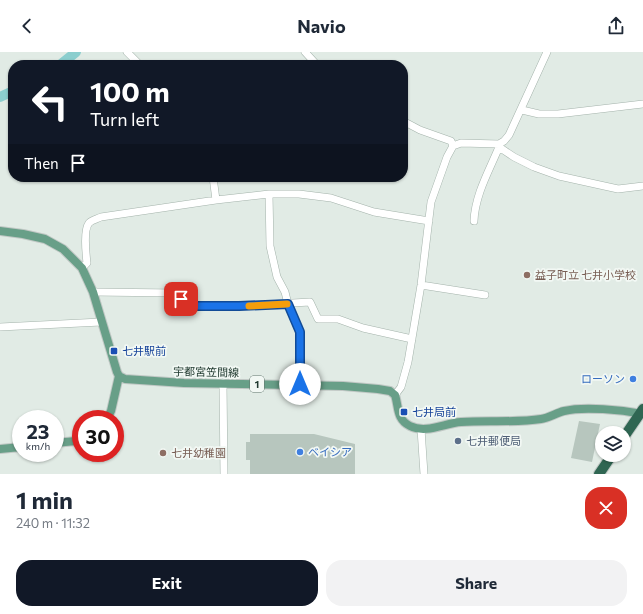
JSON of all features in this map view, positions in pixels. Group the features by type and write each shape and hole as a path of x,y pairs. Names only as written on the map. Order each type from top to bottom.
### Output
{"highway":[{"path":"631,427 642,412"},
{"path":"599,474 607,462"}],"main road":[{"path":"0,231 45,239 63,249 82,268 93,292 101,322 119,376 111,410"},
{"name":"宇都宮笠間線","path":"119,376 125,379 153,382 337,385 378,389 390,391 396,394"},
{"path":"396,394 398,411 404,422 414,428 421,429 461,422 540,419 573,409 642,412"},
{"path":"0,449 12,448"}],"street":[{"path":"127,52 135,60"},
{"path":"305,52 312,60"},
{"path":"474,221 477,199 499,146 509,135 522,110 547,52"},
{"path":"522,110 539,114 558,114 643,104"},
{"path":"408,124 420,130 451,141 453,146"},
{"path":"396,394 401,387 406,373 421,285 431,202 447,157 453,146 462,143 499,146 527,164 558,176 618,189 643,186"},
{"path":"214,182 216,200"},
{"path":"82,268 87,262 86,232 88,224 93,220 101,217 216,200 269,194 299,194 331,198 374,212 429,221"},
{"path":"269,194 270,246 277,277 286,292 288,304 300,332 300,384"},
{"path":"421,285 485,294"},
{"path":"93,292 175,293 186,306 239,306 310,302 318,319 338,319 363,328 412,338"},
{"path":"0,327 101,322"},
{"path":"224,383 224,474"},
{"path":"421,429 424,474"}],"building":[{"path":"579,421 600,424 600,426 595,426 595,448 592,462 571,458"},
{"name":"ベイシア","path":"250,434 314,434 355,444 355,474 250,474 250,460 246,460 246,442 250,442"}],"waterway":[{"path":"66,60 76,52"},
{"path":"0,97 8,93"}],"slow traffic":[{"path":"249,306 287,304"}],"place":[{"name":"益子町立 七井小学校","path":"527,275"},
{"name":"七井駅前","path":"114,351"},
{"name":"ローソン","path":"633,379"},
{"name":"七井局前","path":"404,412"},
{"name":"七井郵便局","path":"458,441"},
{"name":"ベイシア","path":"300,452"},
{"name":"七井幼稚園","path":"163,453"}],"route":[{"path":"181,299 186,306 288,304 300,332 300,384"}]}
